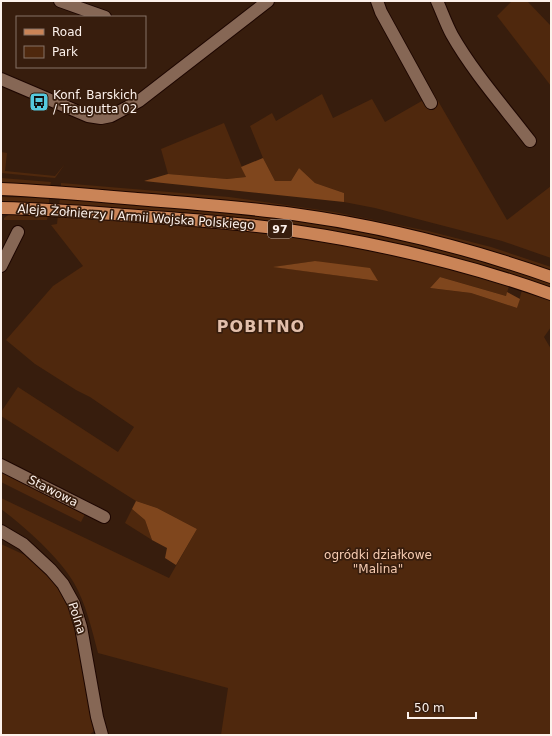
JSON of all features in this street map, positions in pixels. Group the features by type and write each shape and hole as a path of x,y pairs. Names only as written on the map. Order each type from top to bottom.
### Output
{"main road":[{"name":"Aleja Żołnierzy I Armii Wojska Polskiego","path":"1,189 218,206 307,216 360,225 445,244 551,277"},
{"name":"Aleja Żołnierzy I Armii Wojska Polskiego","path":"1,208 56,209 208,221 311,234 410,252 473,269 551,294"}],"street":[{"path":"60,1 101,16"},
{"path":"1,79 88,116 101,118 111,116 139,101 268,1"},
{"path":"376,1 431,103"},
{"path":"437,1 452,34 460,47 530,141"},
{"path":"1,266 18,232"},
{"name":"Stawowa","path":"1,465 104,517"},
{"name":"Polna","path":"1,531 23,544 51,570 63,584 74,604 82,626 97,717 102,735"}],"green space":[{"path":"512,1 527,1 551,26 551,86 497,16"},
{"path":"322,94 333,118 372,99 385,122 434,94 507,220 551,186 551,258 502,241 375,208 344,202 344,193 315,183 299,168 291,181 275,181 263,158 250,126 272,113 276,121"},
{"path":"224,123 246,177 227,179 168,174 161,149"},
{"path":"1,152 7,153 5,171 55,176 65,164 55,178 1,173"},
{"path":"1,178 51,182 50,186 1,183"},
{"path":"61,183 229,197 334,212 428,231 491,247 551,267 551,272 439,237 61,187"},
{"path":"1,197 49,198 49,204 1,202"},
{"path":"60,199 236,213 328,225 393,238 488,263 551,283 551,288 486,267 186,214 59,204"},
{"path":"10,214 48,214 47,220 4,220 4,218"},
{"name":"ogródki działkowe \"Malina\"","path":"58,215 226,228 293,237 349,246 395,256 509,286 506,296 440,277 430,288 471,293 517,308 522,290 551,301 551,327 544,337 551,349 551,735 221,735 228,688 98,653 85,608 68,573 41,543 1,509 1,498 169,578 197,529 157,508 136,501 1,416 1,412 18,387 118,452 134,427 90,397 76,390 35,364 6,340 53,286 83,266 51,225 57,224","holes":["315,261 378,281 275,267"]},
{"path":"1,466 87,510 81,522 1,482"},
{"path":"132,509 145,520 152,540 125,523"},
{"path":"1,544 29,557 48,575 61,593 70,611 77,632 94,731 89,735 1,735"}],"shaded area":[{"path":"263,158 275,181 291,181 299,168 315,183 344,193 344,202 144,181 168,174 227,179 246,177 241,167"},
{"path":"315,261 370,268 378,281 273,267"},
{"path":"440,277 506,296 507,292 520,299 517,308 471,293 430,288"},
{"path":"136,501 157,508 197,529 176,565 165,558 167,548 152,540 145,520 132,509"}],"place":[{"name":"Konf. Barskich / Traugutta 02","path":"39,102"}],"district":[{"name":"POBITNO","path":"261,326"}]}
